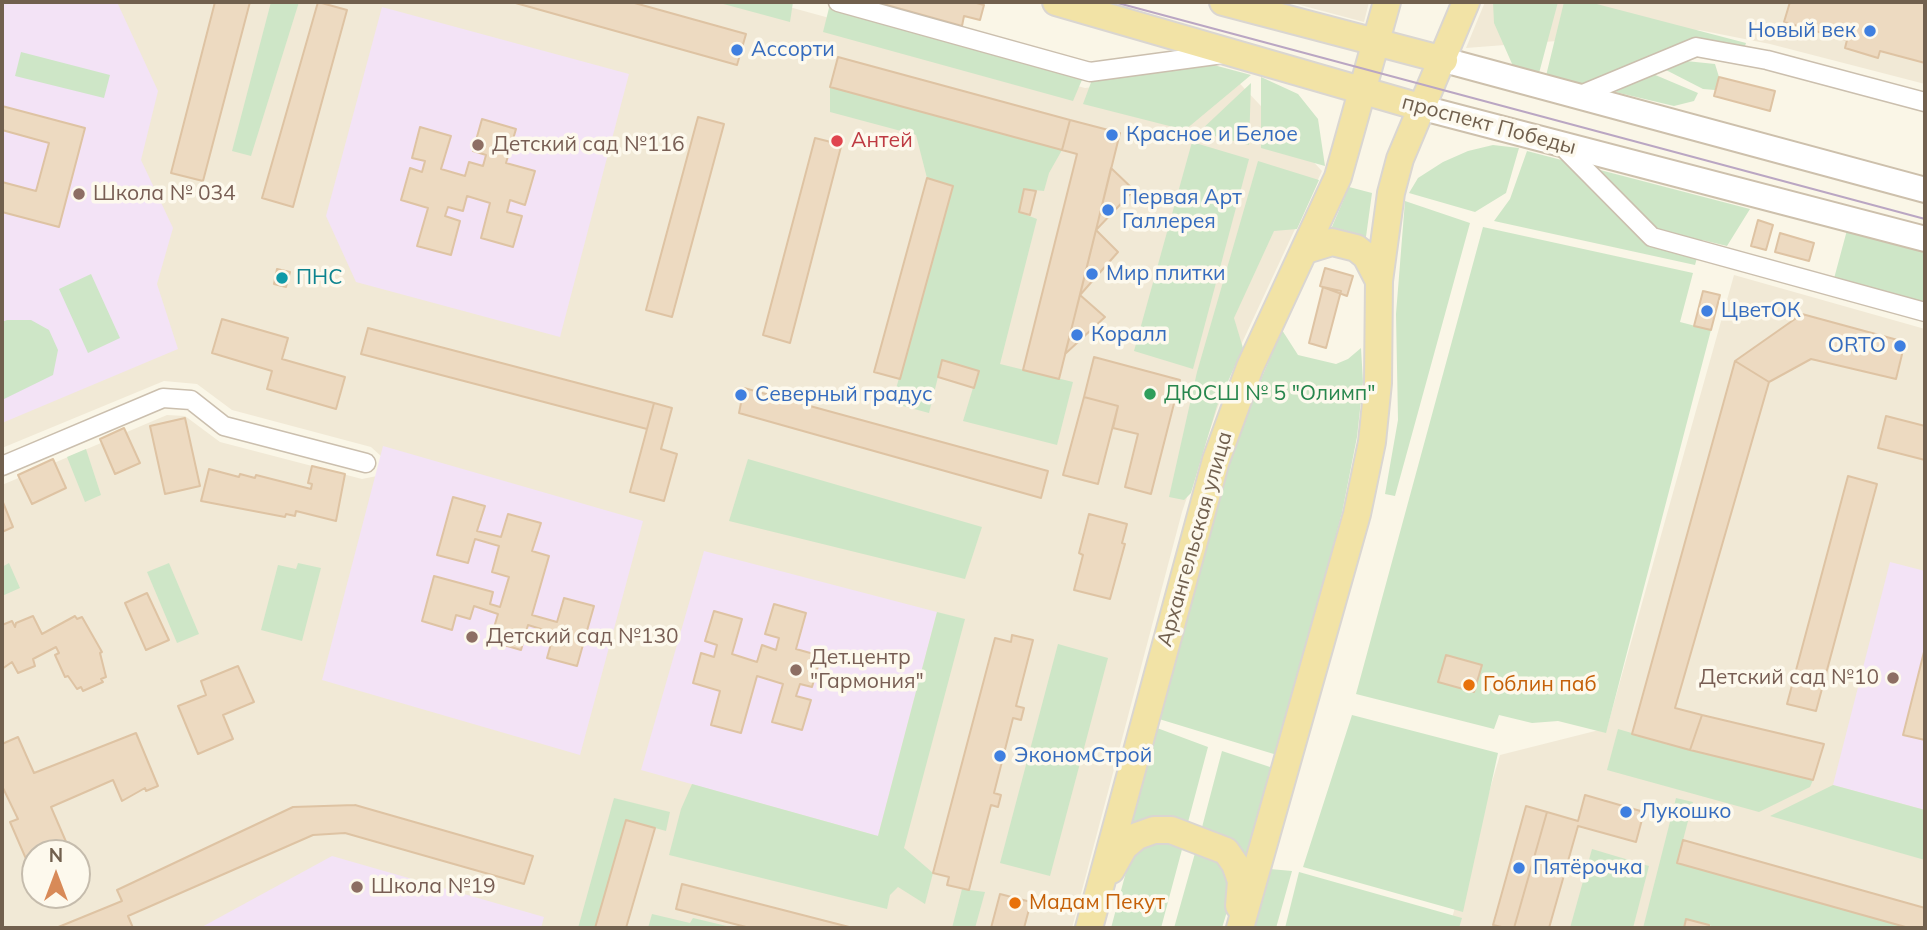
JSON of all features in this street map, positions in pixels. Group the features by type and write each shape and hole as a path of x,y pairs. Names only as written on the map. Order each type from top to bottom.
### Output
{"main road":[{"name":"проспект Победы","path":"1056,2 1423,108 1925,239"},
{"path":"1223,2 1925,190"},
{"name":"Архангельская улица","path":"1089,928 1216,460 1250,367 1338,177 1387,2"},
{"path":"1239,928 1357,514 1372,442 1378,383 1379,281 1391,192 1400,159 1444,60 1466,2"},
{"path":"1306,250 1332,242 1356,248 1366,256 1379,281"},
{"path":"1098,895 1124,847 1137,836 1154,830 1171,830 1214,844 1226,852 1236,864 1241,881 1239,928"}],"street":[{"path":"838,2 1090,72 1229,53"},
{"path":"1578,96 1696,47 1767,60 1925,102"},
{"path":"1558,143 1652,237 1925,312"},
{"path":"2,466 163,398 191,400 225,426 366,463"}],"shaded area":[{"path":"2,2 771,2 1085,88 1228,71 1322,171 1234,360 1182,512 1072,928 2,928 2,485 167,415 185,416 220,442 362,479 377,476 382,457 371,447 232,410 197,384 164,381 2,448"},
{"name":"Школа № 034","path":"2,2 117,2 158,91 141,160 173,228 157,284 178,349 2,423"},
{"path":"1289,2 1369,2 1364,22"},
{"path":"1485,2 1925,2 1925,84 1770,44 1699,30 1466,48"},
{"name":"Детский сад №116","path":"382,7 629,74 560,337 356,282 326,216"},
{"path":"1734,275 1925,329 1925,928 1449,928 1500,755 1607,728"},
{"name":"Детский сад №130","path":"383,446 643,521 580,755 322,680"},
{"name":"Дет.центр \"Гармония\"","path":"704,551 937,612 878,836 641,770"},
{"name":"Детский сад №10","path":"1890,562 1925,571 1925,810 1833,785"},
{"name":"Школа №19","path":"332,856 544,917 541,928 200,928"}],"green space":[{"path":"271,2 299,2 251,156 232,151"},
{"path":"716,2 793,2 790,22"},
{"path":"1493,2 1558,2 1538,77 1513,66 1494,23"},
{"path":"1564,2 1589,2 1746,43 1742,55 1696,47 1585,88 1545,80"},
{"path":"830,4 1084,75 1073,101 823,32"},
{"path":"21,52 110,75 104,98 15,76"},
{"path":"1686,61 1715,64 1719,77 1715,90 1703,89 1666,70"},
{"path":"1210,64 1251,75 1185,130 1083,104 1093,77"},
{"path":"1653,74 1698,93 1694,101 1674,106 1615,92"},
{"path":"1261,77 1298,94 1318,119 1325,166 1261,148"},
{"path":"1251,83 1249,145 1199,132"},
{"path":"830,87 1062,150 1049,173 1044,191 1024,189 1019,212 1037,219 1000,364 1073,382 1057,445 963,421 978,371 942,361 929,413 892,403 953,186 927,178 916,135 830,112"},
{"path":"1192,142 1249,159 1193,369 1134,351"},
{"path":"1493,145 1519,148 1506,193 1475,212 1409,193 1418,178 1443,162 1468,151"},
{"path":"1527,151 1750,209 1727,246 1702,240 1695,265 1494,221 1510,199"},
{"path":"1258,161 1319,180 1297,229 1274,231 1234,318 1243,348 1217,406 1191,493 1184,500 1169,497 1197,372"},
{"path":"1349,187 1372,193 1365,244 1328,236"},
{"path":"1405,201 1470,223 1395,496 1385,494 1398,420 1396,314"},
{"path":"1850,219 1925,239 1925,312 1832,286"},
{"path":"1483,227 1693,273 1680,322 1711,330 1606,733 1558,721 1532,723 1499,715 1494,729 1356,694"},
{"path":"91,274 120,338 88,353 59,289"},
{"path":"31,320 49,330 58,350 53,375 2,400 2,322"},
{"path":"1282,330 1298,355 1336,364 1348,359 1361,348 1363,382 1357,437 1342,513 1277,755 1159,719 1229,463 1246,414"},
{"path":"86,449 101,495 85,502 67,457"},
{"path":"748,459 982,527 965,579 729,521"},
{"path":"9,563 20,588 2,596 2,567"},
{"path":"169,563 199,634 177,643 147,572"},
{"path":"298,563 321,568 302,641 261,630 278,565 296,569"},
{"path":"937,612 965,619 904,848 933,873 925,904 898,887 890,895 887,909 669,855 681,809 692,784 878,836"},
{"path":"1058,644 1108,658 1050,876 1000,863"},
{"path":"1352,715 1498,753 1463,912 1303,867"},
{"path":"1157,728 1208,747 1187,826 1128,830"},
{"path":"1618,729 1813,780 1810,787 1759,812 1607,770"},
{"path":"1222,751 1273,768 1246,870 1201,831"},
{"path":"1833,785 1925,810 1925,860 1770,816"},
{"path":"614,798 670,812 666,831 626,820 595,928 578,928"},
{"path":"1676,798 1693,802 1677,863 1909,928 1720,928 1687,920 1684,928 1643,928"},
{"path":"1154,838 1184,842 1161,928 1111,928 1130,857"},
{"path":"1197,846 1224,860 1232,895 1222,928 1174,928"},
{"path":"1592,849 1649,866 1633,928 1570,928"},
{"path":"1270,869 1292,871 1276,928 1255,928"},
{"path":"1299,872 1462,918 1459,928 1285,928"},
{"path":"962,889 985,892 975,928 952,928"},
{"path":"652,914 690,923 693,918 735,928 648,928"}],"building":[{"path":"215,2 250,2 203,181 171,173"},
{"path":"318,2 347,10 293,207 262,198"},
{"path":"512,2 631,2 746,34 737,65"},
{"path":"876,2 973,2 984,5 980,20 964,16 962,26"},
{"name":"Новый век","path":"1790,2 1925,2 1925,63 1880,51 1878,58 1845,48 1847,40 1784,22"},
{"path":"838,57 1070,120 1062,150 830,87"},
{"path":"1719,77 1775,91 1770,111 1714,96"},
{"path":"2,106 85,128 59,227 2,212 2,182 36,191 49,143 2,130"},
{"path":"698,117 724,124 672,317 646,310"},
{"path":"482,119 516,129 506,163 535,171 525,205 510,200 507,212 522,216 513,247 481,238 490,203 467,196 463,211 448,207 445,216 460,221 451,255 417,246 428,208 401,200 410,168 422,172 425,161 412,158 420,127 451,136 441,169 465,176 469,162 483,166 486,155 473,151"},
{"path":"1070,120 1120,133 1059,379 1023,370 1077,154 1062,150"},
{"path":"832,136 843,139 790,343 763,335 815,138 831,142"},
{"name":"Первая Арт Галлерея","path":"1111,168 1134,190 1096,230"},
{"path":"927,178 953,186 900,379 874,372"},
{"path":"1024,189 1036,191 1030,215 1019,212"},
{"path":"1758,220 1773,225 1766,250 1751,246"},
{"name":"Мир плитки","path":"1096,230 1118,252 1080,295"},
{"path":"1780,233 1814,243 1809,261 1775,252"},
{"path":"1325,268 1353,276 1347,296 1320,286"},
{"name":"ПНС","path":"277,269 290,272 286,287 274,284"},
{"path":"1323,287 1341,291 1326,348 1309,343"},
{"name":"ЦветОК","path":"1703,291 1720,295 1711,330 1694,326"},
{"name":"Коралл","path":"1080,295 1105,317 1065,354"},
{"path":"1802,314 1905,342 1896,379 1811,359 1769,382 1735,361"},
{"path":"222,319 288,338 282,359 345,377 336,409 267,389 272,371 212,353"},
{"path":"368,328 654,403 647,429 361,354"},
{"path":"1094,357 1180,380 1151,494 1125,487 1138,434 1113,428 1118,406 1084,397"},
{"path":"942,360 979,371 974,388 938,377"},
{"path":"1735,361 1769,382 1675,708 1702,715 1690,750 1632,734"},
{"path":"744,388 1048,471 1041,498 739,413"},
{"path":"1084,397 1118,406 1098,484 1063,475"},
{"path":"654,403 672,408 661,449 677,454 664,501 630,492"},
{"path":"1886,416 1925,426 1925,460 1878,448"},
{"path":"185,418 200,486 165,494 150,426"},
{"path":"124,428 140,463 115,474 100,439"},
{"path":"53,459 66,488 32,504 18,475"},
{"path":"312,466 345,474 336,521 296,511 295,516 286,514 285,517 201,501 209,469 239,477 240,474 255,478 256,475 311,489 312,484 308,483"},
{"path":"1848,476 1877,484 1816,711 1787,704"},
{"path":"453,497 485,506 477,531 501,537 508,514 541,523 532,551 549,556 532,615 557,622 564,598 594,606 577,666 547,658 554,633 528,625 521,650 490,641 498,614 474,606 470,619 456,615 452,630 422,621 434,576 493,592 490,604 500,607 509,577 492,572 499,546 475,539 468,563 437,555"},
{"path":"2,500 13,527 2,532"},
{"path":"1089,514 1127,524 1122,543 1125,544 1110,599 1074,590 1083,555 1079,553"},
{"path":"147,593 169,640 146,650 125,603"},
{"path":"774,604 806,613 796,649 821,656 812,687 800,684 796,696 811,700 802,730 772,722 783,684 757,676 741,733 711,725 720,691 693,683 701,653 714,657 717,645 705,641 714,611 742,619 732,654 757,662 762,645 776,650 779,638 765,634"},
{"path":"33,616 42,634 75,616 77,619 82,617 102,652 100,653 106,677 101,679 103,682 83,691 81,687 77,689 68,676 65,677 55,655 59,653 56,647 33,659 35,666 18,673 12,662 2,669 2,625 12,621 15,627 16,623"},
{"path":"1012,635 1033,640 1016,706 1024,708 1021,720 1013,718 994,793 1001,795 998,807 991,805 969,890 947,885 949,877 933,873 995,638 1011,642"},
{"path":"1925,648 1925,740 1903,735"},
{"path":"1446,655 1482,665 1474,692 1438,682"},
{"path":"238,666 254,702 223,715 233,739 198,754 178,706 206,695 201,681"},
{"path":"1702,715 1824,744 1813,780 1690,750"},
{"path":"136,733 158,786 146,791 145,788 122,801 113,780 51,807 65,839 21,839 21,847 10,822 18,819 2,786 2,744 18,737 34,773"},
{"path":"1585,795 1644,812 1636,842 1578,826 1549,928 1514,928 1547,812 1578,821"},
{"path":"355,805 533,856 524,884 345,833 313,835 128,916 133,928 56,928 122,901 117,890 293,807"},
{"path":"1526,806 1547,812 1514,928 1506,928 1493,925"},
{"path":"626,820 655,828 626,928 595,928"},
{"path":"1683,840 1925,908 1925,928 1909,928 1677,863"},
{"path":"682,884 853,928 750,928 676,909"},
{"path":"1000,894 1031,902 1024,928 991,928"},
{"path":"1686,919 1709,925 1709,928 1684,928"}],"tram line":[{"path":"1114,2 1925,219"}],"place":[{"name":"Новый век","path":"1870,31"},
{"name":"Ассорти","path":"737,50"},
{"name":"Красное и Белое","path":"1112,135"},
{"name":"Антей","path":"837,141"},
{"name":"Детский сад №116","path":"478,145"},
{"name":"Школа № 034","path":"79,194"},
{"name":"Первая Арт Галлерея","path":"1108,210"},
{"name":"Мир плитки","path":"1092,274"},
{"name":"ПНС","path":"282,278"},
{"name":"ЦветОК","path":"1707,311"},
{"name":"Коралл","path":"1077,335"},
{"name":"ORTO","path":"1900,346"},
{"name":"ДЮСШ № 5 \"Олимп\"","path":"1150,394"},
{"name":"Северный градус","path":"741,395"},
{"name":"Детский сад №130","path":"472,637"},
{"name":"Дет.центр \"Гармония\"","path":"796,670"},
{"name":"Детский сад №10","path":"1893,678"},
{"name":"Гоблин паб","path":"1469,685"},
{"name":"ЭкономСтрой","path":"1000,756"},
{"name":"Лукошко","path":"1626,812"},
{"name":"Пятёрочка","path":"1519,868"},
{"name":"Школа №19","path":"357,887"},
{"name":"Мадам Пекут","path":"1015,903"}]}
